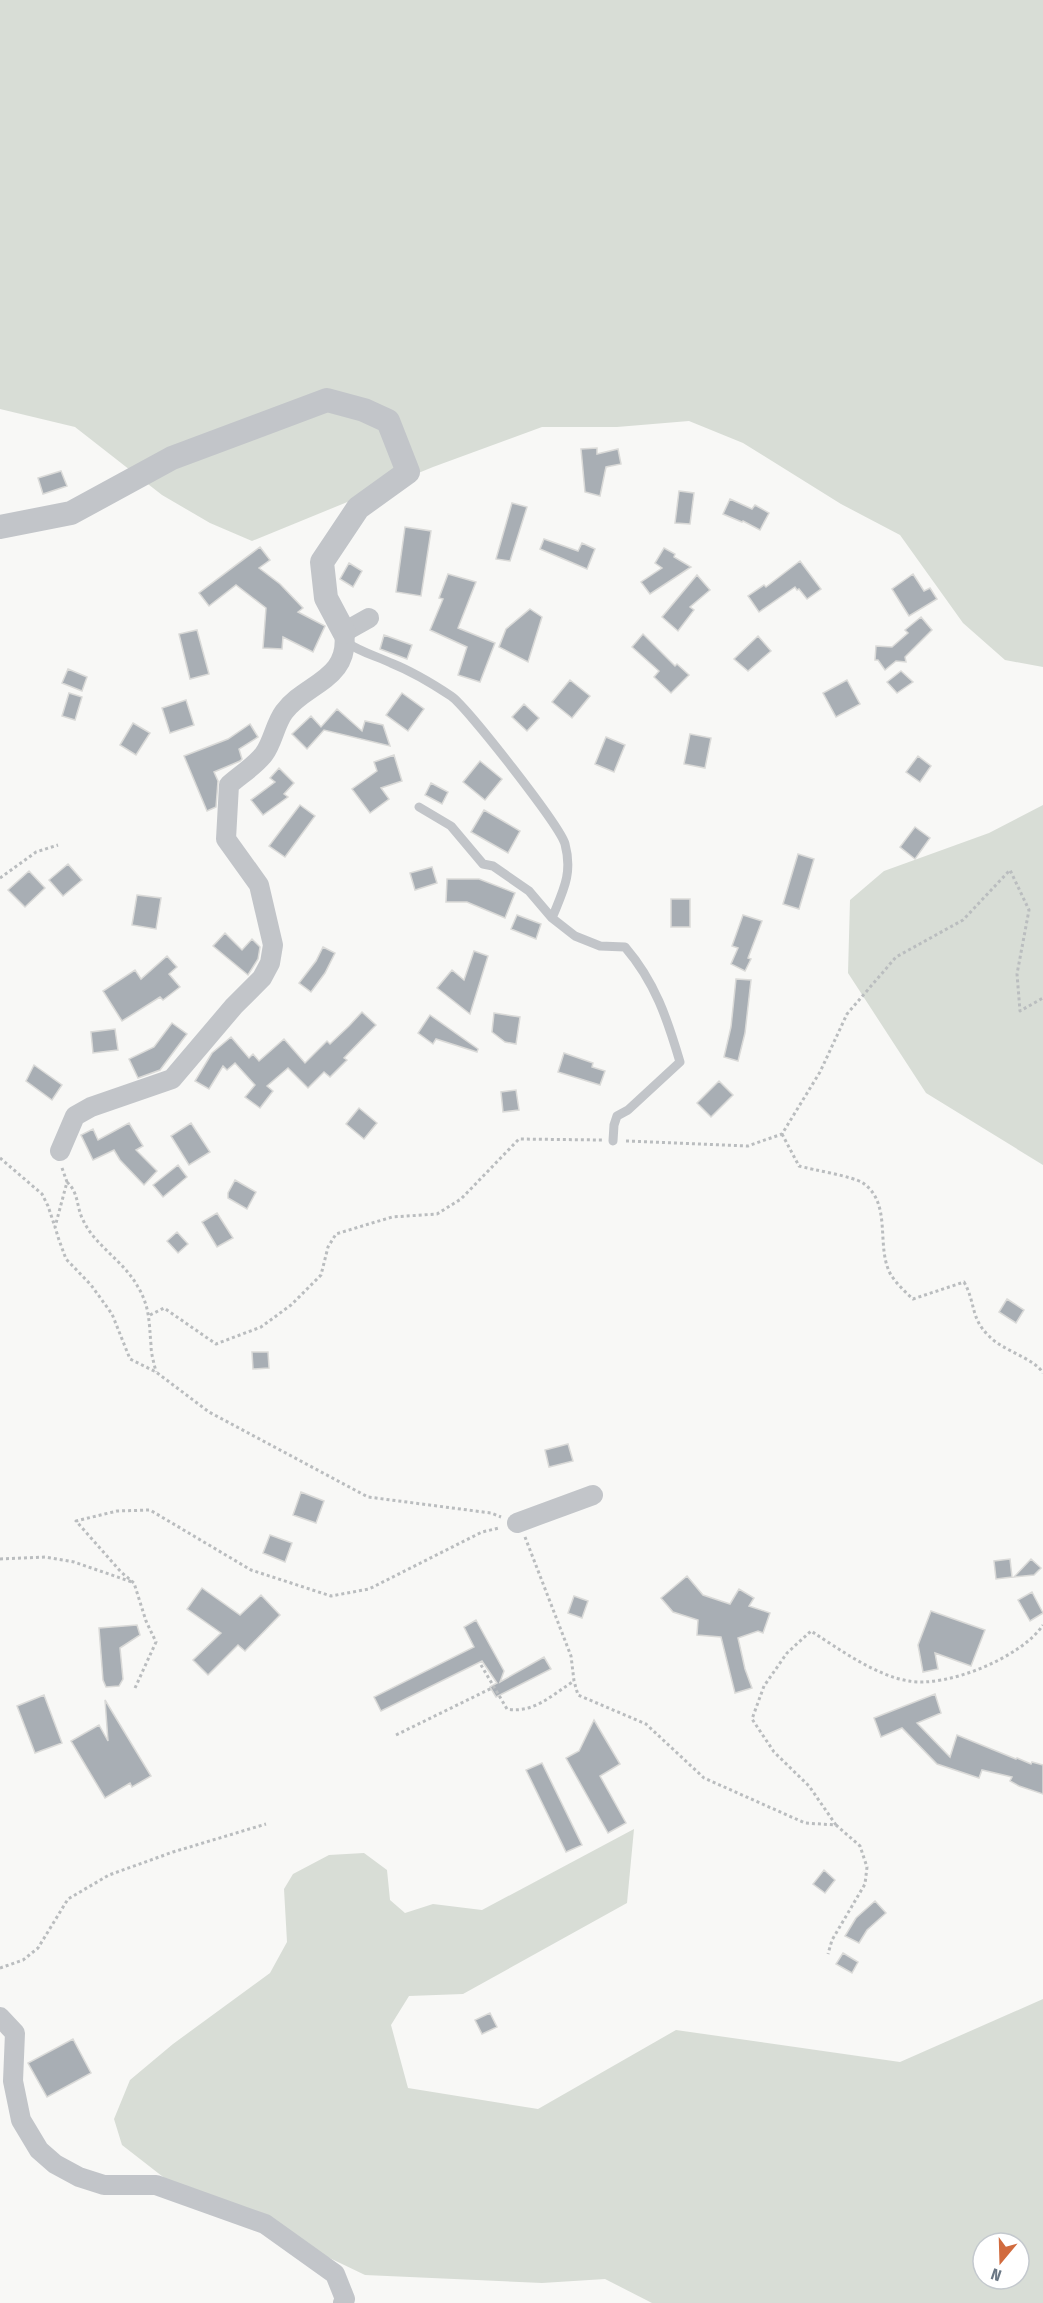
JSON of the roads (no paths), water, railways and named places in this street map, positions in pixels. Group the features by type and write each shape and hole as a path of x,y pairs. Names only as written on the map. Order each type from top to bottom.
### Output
{"street":[{"path":"0,527 71,513 172,458 327,400 364,410 388,421 408,472 358,508 322,562 326,598 345,637"},
{"path":"60,1151 75,1116 91,1107 172,1078 234,1006 262,978 270,963 273,945 259,885 226,839 229,785 264,754 284,713 296,699 316,687 338,666 345,637 369,618"},
{"path":"517,1523 593,1495"},
{"path":"0,2017 15,2033 13,2081 21,2120 39,2150 55,2164 79,2177 104,2185 156,2185 266,2224 335,2274 345,2299 343,2303"}],"lane":[{"path":"345,637 356,649 394,664 453,697 470,715 552,821 565,843 568,879 552,918"},
{"path":"419,807 451,826 483,864 493,866 529,891 552,918 575,936 600,946 625,947 642,967 664,1009 680,1062 628,1110 617,1116 613,1141"}]}
